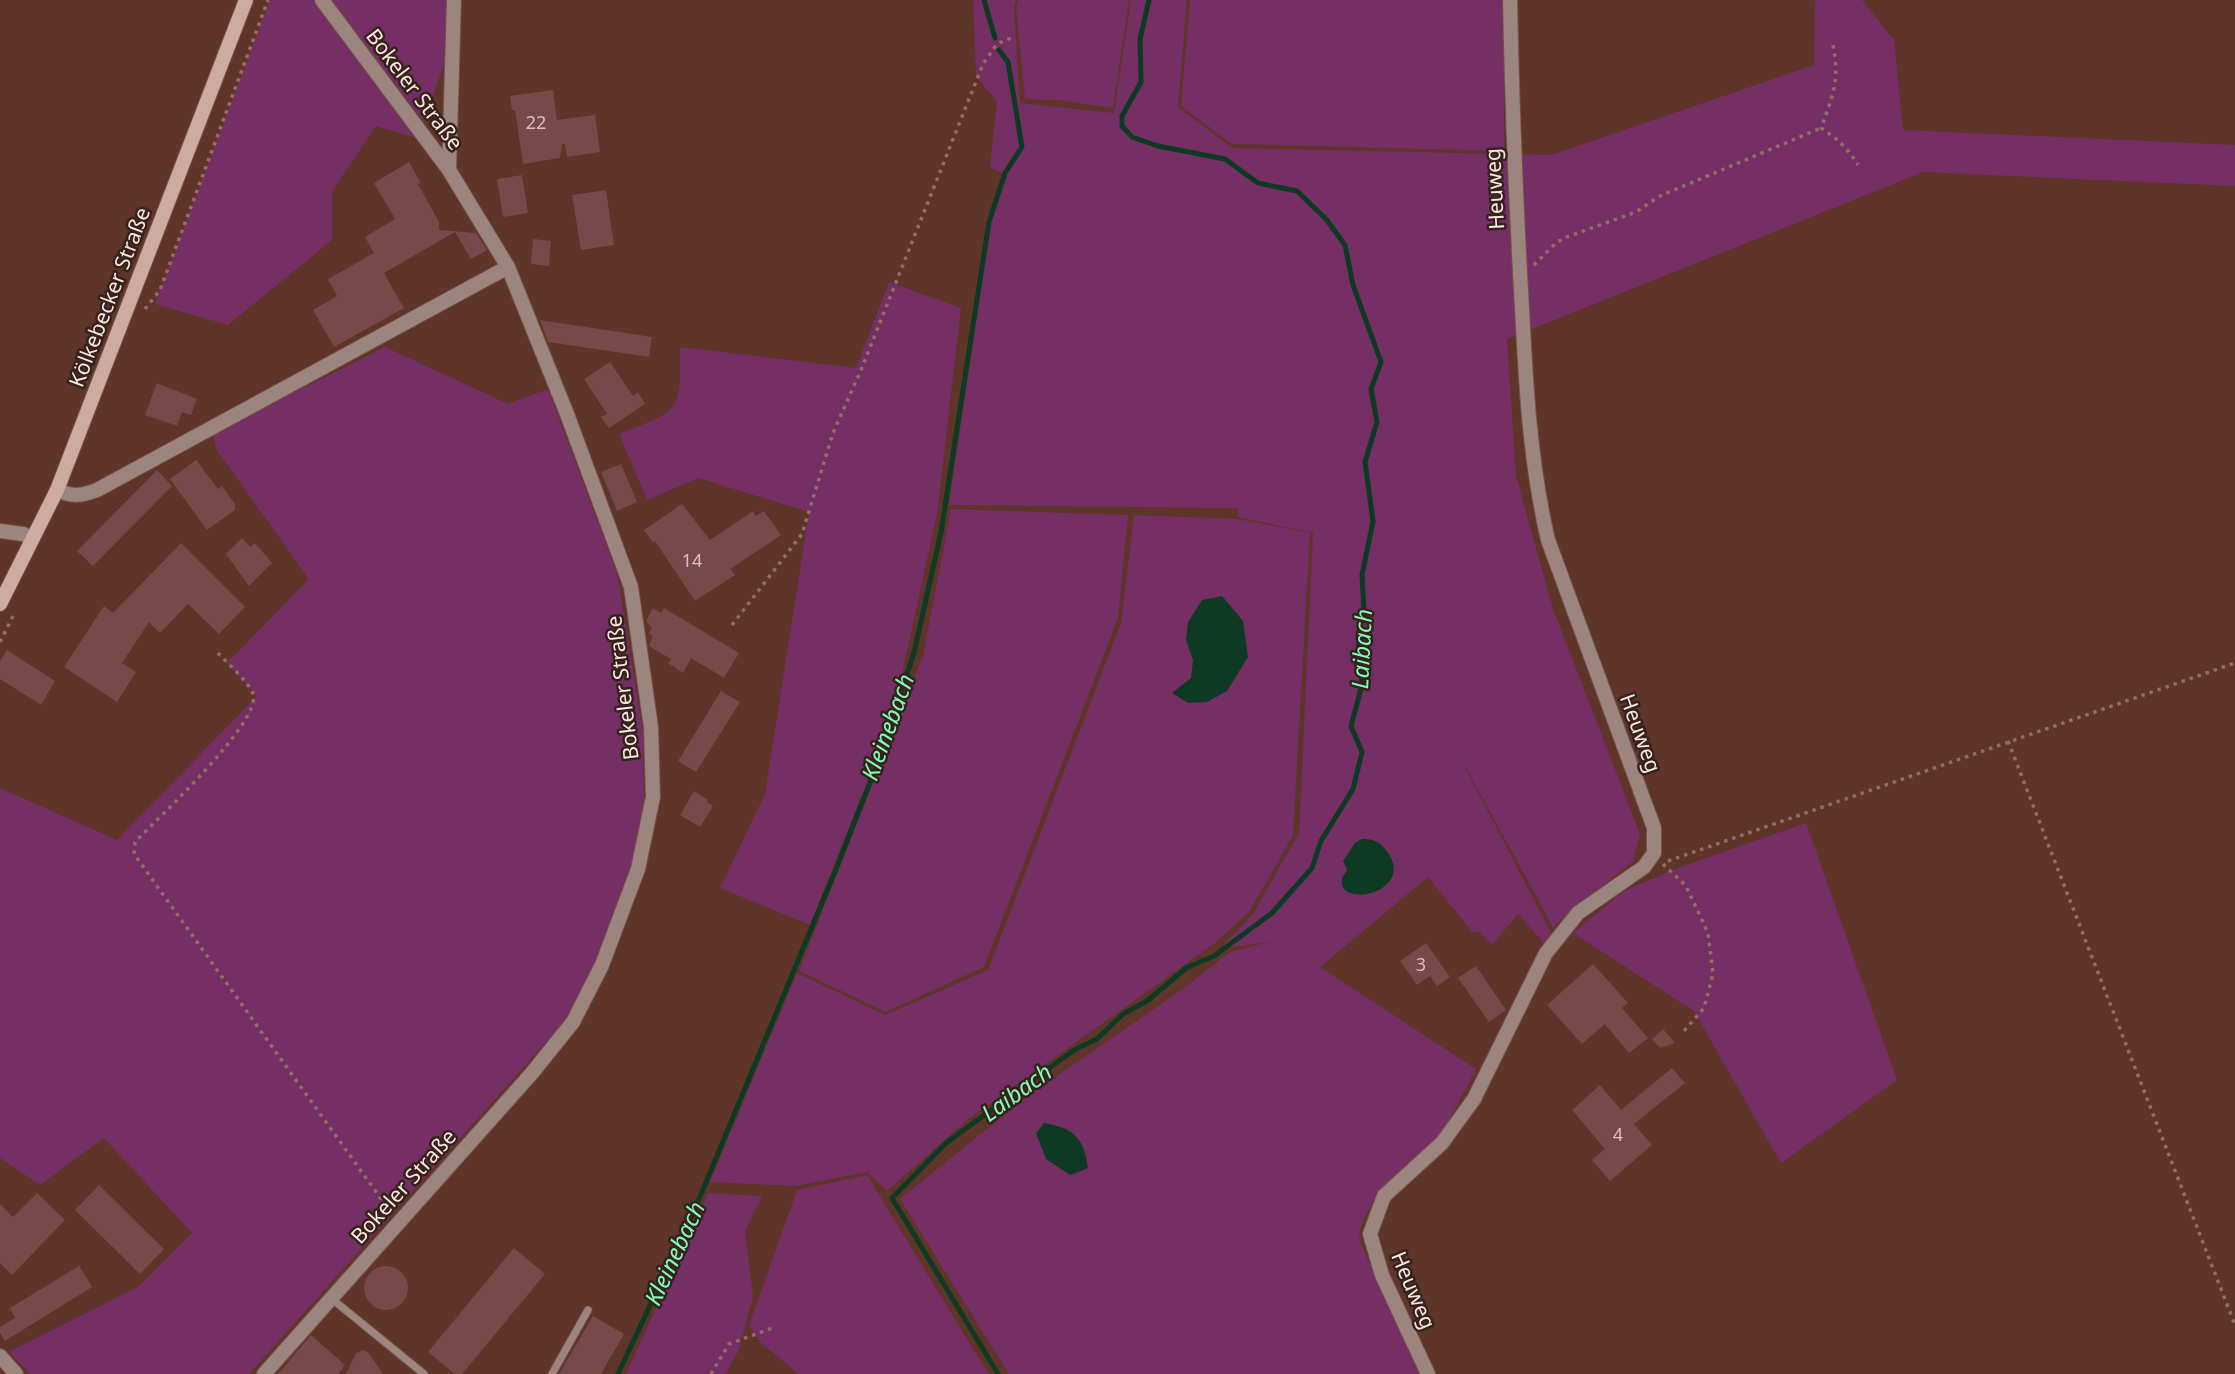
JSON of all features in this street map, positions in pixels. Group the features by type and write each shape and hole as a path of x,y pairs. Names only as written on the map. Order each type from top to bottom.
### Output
{"main road":[{"name":"Kölkebecker Straße","path":"0,604 57,490 246,0"}],"street":[{"name":"Bokeler Straße","path":"264,1374 532,1073 573,1022 602,965 638,869 653,797 651,727 631,587 567,414 508,267 449,170 322,0"},
{"name":"Bokeler Straße","path":"449,170 454,0"},
{"name":"Heuweg","path":"1428,1374 1382,1275 1370,1234 1384,1196 1442,1143 1474,1099 1546,953 1578,913 1644,867 1654,853 1654,828 1548,540 1540,505 1529,437 1514,176 1510,0"},
{"path":"57,490 71,496 97,490 508,267"},
{"path":"0,531 32,538"},
{"path":"0,1356 16,1374"}],"lane":[{"path":"331,1298 424,1374"},
{"path":"552,1374 589,1310"}],"path":[{"path":"732,625 802,534 833,433 866,358 983,64 997,44 1015,36"},
{"path":"1520,273 1536,263 1557,242 1636,212 1660,195 1822,128 1835,90 1837,67 1833,45"},
{"path":"1822,128 1848,150 1858,164"},
{"path":"218,653 251,689 254,703 250,714 233,739 135,842 134,854 400,1222"},
{"path":"1684,1031 1704,1008 1713,974 1708,933 1686,886 1662,863 2235,663"},
{"path":"2008,741 2235,1325"},
{"path":"711,1374 729,1344 775,1327"}],"shaded area":[{"path":"270,0 314,0 417,138 376,126 332,191 332,240 228,325 155,304"},
{"path":"328,0 448,0 446,58 424,122"},
{"path":"973,0 1016,0 1014,8 1020,103 1114,113 1131,0 1187,0 1178,107 1232,148 1551,155 1814,65 1815,0 1862,0 1894,40 1903,130 2235,145 2235,186 1923,172 1507,339 1516,476 1553,609 1640,834 1633,861 1553,927 1453,744 1551,933 1544,943 1518,914 1492,945 1478,931 1474,934 1428,877 1320,967 1476,1069 1443,1132 1375,1199 1362,1221 1359,1240 1421,1374 1009,1374 900,1199 1028,1096 1180,991 1230,952 1273,941 1220,949 1253,914 1299,833 1313,533 1238,517 1238,508 949,505 991,221 1007,175 990,168 997,102 976,76"},
{"path":"1018,0 1129,0 1113,108 1057,100 1025,99 1016,9"},
{"path":"1190,0 1504,0 1504,151 1232,144 1181,106"},
{"path":"889,282 961,308 937,514 900,683 872,770 810,925 720,888 765,794 809,512 698,478 647,500 619,434 654,420 673,407 679,385 680,347 856,368"},
{"path":"385,347 508,404 548,389 617,573 643,732 644,801 631,867 595,962 566,1020 249,1374 30,1374 9,1352 138,1287 192,1233 104,1138 40,1185 0,1158 0,788 117,840 257,696 227,663 309,579 216,449 213,433"},
{"path":"951,509 1128,515 1118,618 984,967 886,1012 799,971 923,656"},
{"path":"1134,515 1237,519 1310,533 1293,836 1249,912 1215,943 967,1120 887,1191 867,1172 796,1186 710,1182 797,973 885,1015 988,970 1121,623"},
{"path":"1222,596 1243,621 1248,657 1227,691 1207,702 1188,703 1172,693 1191,678 1193,660 1186,640 1188,622 1202,600"},
{"path":"1806,823 1897,1080 1781,1163 1694,1011 1573,933 1624,891 1680,867"},
{"path":"1362,839 1381,844 1393,865 1392,877 1385,886 1362,895 1351,893 1344,888 1342,879 1347,869 1343,861 1355,843"},
{"path":"1044,1123 1063,1128 1076,1136 1084,1149 1088,1168 1070,1175 1046,1159 1036,1133"},
{"path":"867,1175 989,1374 799,1374 760,1342 749,1325 797,1190"},
{"path":"708,1193 762,1196 745,1231 753,1296 739,1350 725,1374 626,1374"}],"building":[{"path":"553,90 557,120 595,115 600,152 567,157 565,144 562,144 560,158 523,164 515,110 512,110 510,96"},
{"path":"409,162 439,222 439,230 476,233 487,250 471,259 455,232 384,273 404,308 334,347 313,310 337,296 328,279 374,253 365,237 395,219 374,183"},
{"path":"522,175 528,213 503,217 497,179"},
{"path":"606,190 614,245 581,250 572,195"},
{"path":"533,239 551,241 549,266 531,264"},
{"path":"540,320 652,337 649,357 548,342"},
{"path":"610,362 633,396 638,392 645,404 609,428 601,417 607,414 584,379"},
{"path":"157,383 197,399 191,415 182,412 177,426 145,415"},
{"path":"196,460 218,489 222,486 235,504 235,510 207,530 170,479"},
{"path":"621,464 637,502 617,511 601,472"},
{"path":"157,470 172,486 93,566 77,551"},
{"path":"682,504 710,540 753,511 756,516 764,511 781,535 730,569 735,575 695,601 655,541 653,542 644,530"},
{"path":"242,538 250,547 255,543 272,563 249,586 226,554"},
{"path":"181,543 245,607 219,634 188,604 160,633 149,622 122,663 136,672 117,702 64,667 104,606 113,613"},
{"path":"653,608 661,613 664,608 739,653 724,678 691,658 683,673 668,663 671,659 649,646 653,636 649,633 652,628 646,621"},
{"path":"7,650 55,681 41,705 0,679 0,661"},
{"path":"721,691 740,702 696,772 678,761"},
{"path":"694,791 713,806 700,827 680,815"},
{"path":"1426,943 1450,977 1437,986 1430,976 1417,985 1400,961"},
{"path":"1593,964 1628,1003 1622,1008 1648,1038 1629,1053 1605,1024 1582,1044 1547,1005"},
{"path":"1476,966 1506,1010 1489,1022 1458,978"},
{"path":"1663,1029 1675,1043 1660,1048 1652,1039"},
{"path":"1672,1068 1685,1083 1634,1124 1652,1145 1610,1181 1592,1160 1605,1149 1572,1110 1600,1085 1621,1110"},
{"path":"99,1185 164,1249 140,1274 75,1210"},
{"path":"37,1193 65,1220 12,1275 0,1263 0,1204 13,1217"},
{"path":"514,1248 545,1274 462,1374 455,1374 428,1352"},
{"path":"79,1266 92,1287 5,1341 0,1327 15,1318 10,1308"},
{"path":"386,1266 401,1273 408,1288 401,1303 386,1310 371,1303 364,1288 371,1273"},
{"path":"593,1316 624,1334 601,1374 559,1374"},
{"path":"311,1335 345,1365 338,1374 278,1374"},
{"path":"364,1350 383,1374 346,1374 356,1353"}],"waterway":[{"name":"Kleinebach","path":"984,0 995,38"},
{"name":"Laibach","path":"998,1374 892,1198 946,1143 1074,1050 1097,1039 1123,1014 1147,1001 1186,968 1214,956 1272,913 1312,868 1321,841 1353,789 1362,752 1351,726 1362,685 1358,634 1364,612 1362,575 1373,521 1365,462 1377,422 1371,389 1381,362 1353,285 1345,245 1326,219 1297,191 1258,183 1225,159 1158,146 1132,137 1122,126 1122,116 1141,82 1140,39 1149,0"},
{"name":"Kleinebach","path":"618,1374 692,1216 836,869 876,767 914,653 941,532 989,222 1005,173 1022,147 1008,62 999,50"}]}
